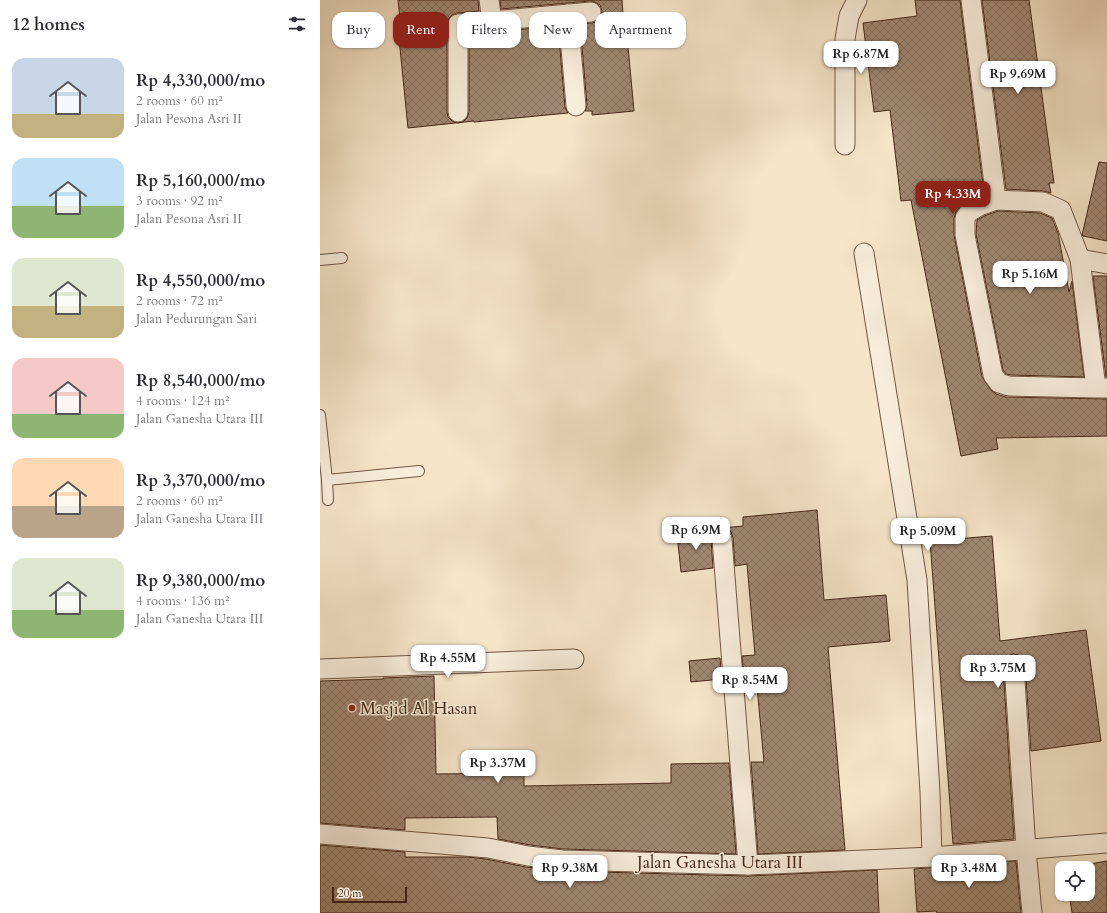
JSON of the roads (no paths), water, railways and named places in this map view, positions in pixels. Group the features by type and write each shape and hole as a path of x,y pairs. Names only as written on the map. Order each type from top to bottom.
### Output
{"street":[{"path":"489,0 491,12"},
{"path":"845,145 845,38 849,16 857,0"},
{"path":"971,0 996,200"},
{"path":"587,12 591,12"},
{"path":"458,48 458,112"},
{"path":"571,48 576,106"},
{"path":"996,200 1043,202 1061,210 1080,259 1102,388 1009,386 999,383 993,375 965,235 965,218 969,212 979,206 996,200"},
{"path":"864,253 917,580 930,792 932,857"},
{"path":"1080,259 1107,264"},
{"path":"722,539 748,865"},
{"path":"320,669 574,659"},
{"path":"1014,665 1026,850 1032,913"},
{"name":"Jalan Ganesha Utara III","path":"320,834 488,848 528,856 562,860 748,865 932,857 1107,844"}],"lane":[{"path":"320,260 342,258"},
{"path":"320,415 328,500"},
{"path":"327,480 419,471"}],"place":[{"name":"Masjid Al Hasan","path":"352,708"}]}
